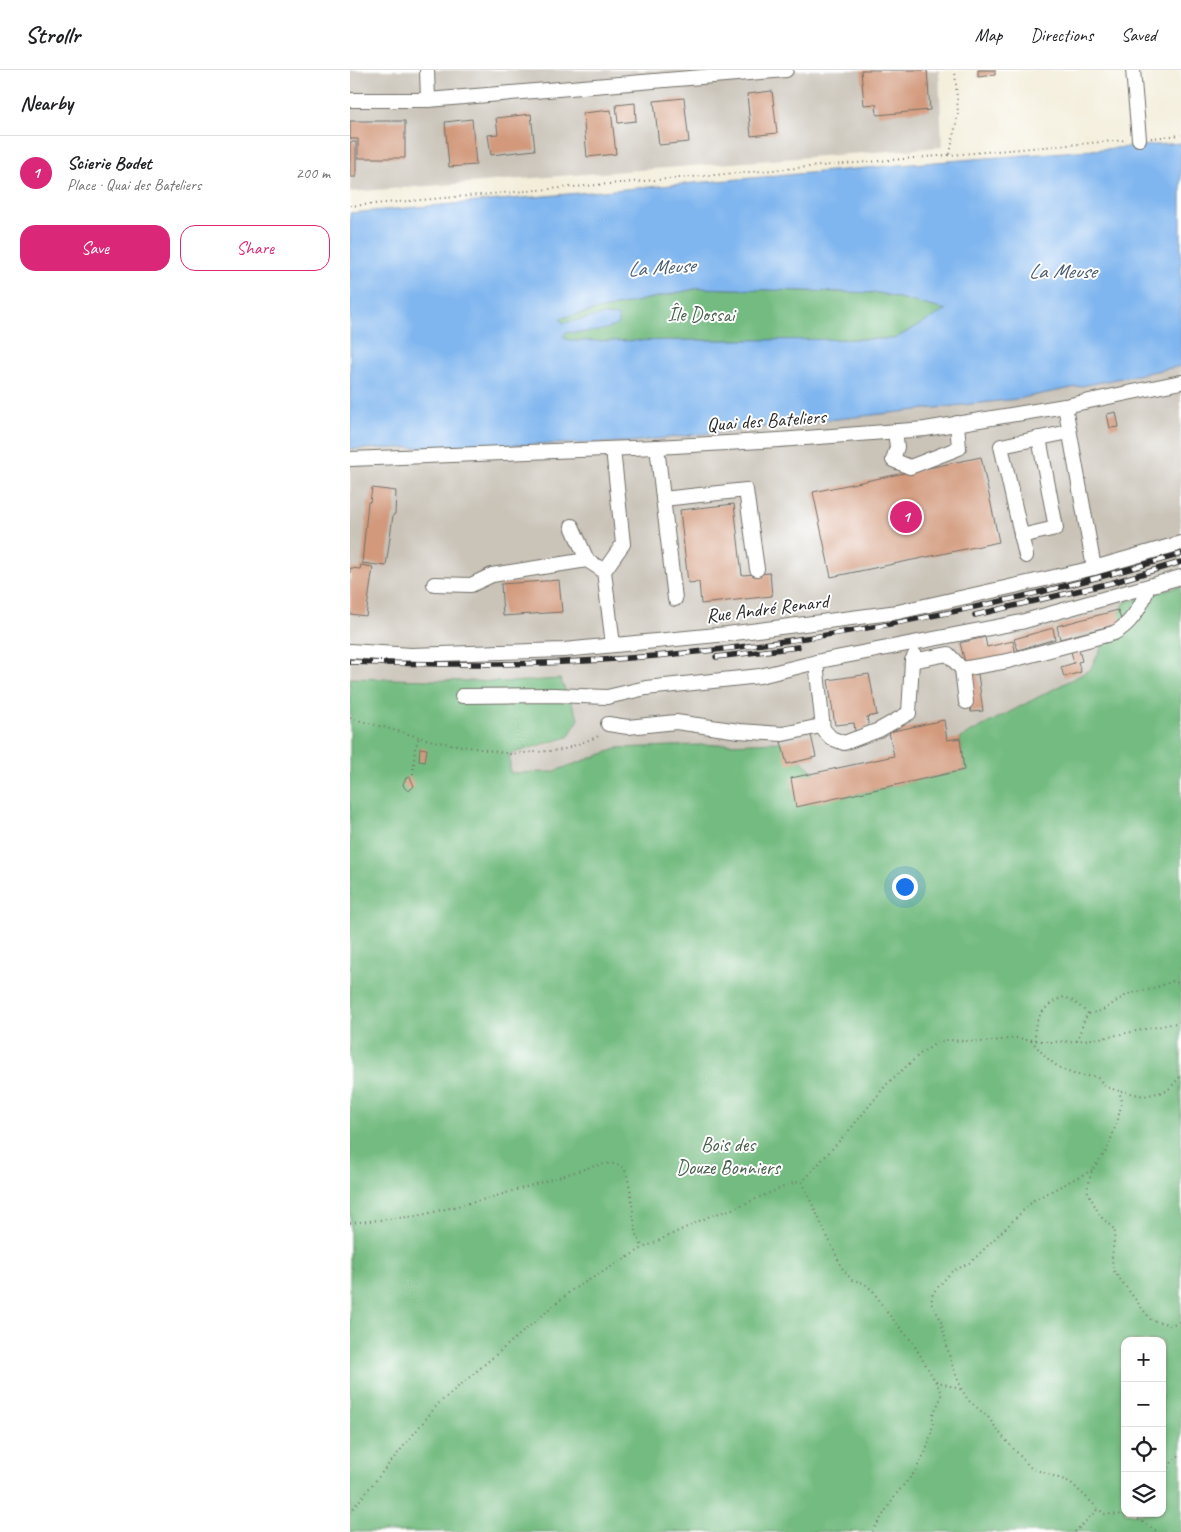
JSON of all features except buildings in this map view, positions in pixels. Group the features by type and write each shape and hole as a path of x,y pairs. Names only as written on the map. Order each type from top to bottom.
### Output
{"street":[{"path":"427,70 428,100"},
{"path":"350,100 428,100 786,70"},
{"path":"1133,70 1139,139"},
{"name":"Quai des Bateliers","path":"350,459 657,447 895,431 1065,406 1181,382"},
{"path":"1065,406 1094,568"},
{"path":"895,431 897,447 893,460 910,467 959,448 957,423"},
{"path":"1026,556 1001,446 1069,432"},
{"path":"1021,536 1056,528 1040,438"},
{"path":"657,447 675,599"},
{"path":"613,449 623,544 604,571 613,645"},
{"path":"663,499 746,490 757,570"},
{"path":"572,526 587,560 604,571"},
{"name":"Rue André Renard","path":"350,651 411,655 564,650 727,634 898,612 1094,568 1181,543"},
{"path":"434,584 471,585 492,576 587,560"},
{"path":"462,696 554,695 607,697 646,688 760,676 816,662 1021,622 1181,577"},
{"path":"962,669 1008,661 1114,633 1124,628 1134,614 1148,587"},
{"path":"944,637 948,654 962,669 966,702"},
{"path":"816,662 823,729 831,738 844,743 879,730 909,713 912,661 918,650 917,642"},
{"path":"912,661 948,654"},
{"path":"608,724 628,727 676,722 739,732 783,734 816,727"}],"path":[{"path":"950,154 958,113 955,70"},
{"path":"350,206 1181,135"},
{"path":"350,718 433,741 510,754 562,750 597,737 608,724"},
{"path":"414,774 415,749 419,736"},
{"path":"1077,1041 1085,1018 1089,1014 1103,1010 1128,994 1152,989 1173,981 1181,984"},
{"path":"1036,1040 1035,1027 1053,1000 1064,997 1073,1001 1089,1014"},
{"path":"350,1512 438,1404 572,1290 643,1248 712,1215 730,1210 793,1182 802,1182 852,1127 887,1084 920,1054 935,1044 946,1040 985,1042 1016,1038 1049,1042 1077,1041 1181,1022"},
{"path":"1030,1039 1044,1056 1058,1068 1082,1077 1096,1076 1106,1086 1120,1091 1144,1096 1167,1091 1181,1076"},
{"path":"1120,1091 1122,1101 1115,1127 1107,1150 1092,1170 1088,1190 1100,1216 1114,1230 1113,1270 1151,1320 1171,1325 1181,1320"},
{"path":"350,1223 417,1216 490,1198 594,1166 610,1164 618,1165 624,1170 636,1233 643,1248"},
{"path":"1092,1170 1034,1200 971,1262 951,1272 933,1293 931,1303 940,1318 951,1362 968,1400 988,1418 1031,1468 1070,1482 1104,1514 1121,1514"},
{"path":"802,1182 842,1268 852,1280 864,1283 873,1291 886,1312 913,1342 941,1390 941,1398 933,1414 932,1430 926,1451 914,1473 897,1493 872,1532"},
{"path":"935,1381 962,1390"},
{"path":"1164,1472 1181,1455"},
{"path":"1075,1532 1098,1509"},
{"path":"1136,1517 1158,1532"}],"shaded area":[{"path":"350,70 939,70 942,147 350,192"},
{"path":"1181,366 1181,646 964,770 797,806 350,773 350,449 629,442 1017,399"}],"green space":[{"name":"Île Dossai","path":"699,288 879,293 947,310 894,339 574,341 563,338 566,332 581,333 612,327 562,323 560,318"},
{"name":"Bois des Douze Bonniers","path":"1181,586 1181,1532 350,1532 350,678 510,682 560,679 579,719 568,737 510,754 510,773 552,772 619,748 781,742 841,797 964,770 960,738 1090,670 1125,602"}],"water":[{"name":"La Meuse","path":"1181,143 1181,366 1017,399 629,442 350,449 350,213 935,162","holes":["699,288 879,293 946,310 894,339 574,341 563,338 566,332 607,329 619,324 618,316 604,315 563,323 560,318"]}],"railway":[{"path":"350,662 545,663 707,651 787,641 946,613 1024,596 1181,554"},
{"path":"975,615 1111,583 1181,562"},
{"path":"716,657 798,647"}],"place":[{"name":"Scierie Bodet","path":"906,517"}]}
